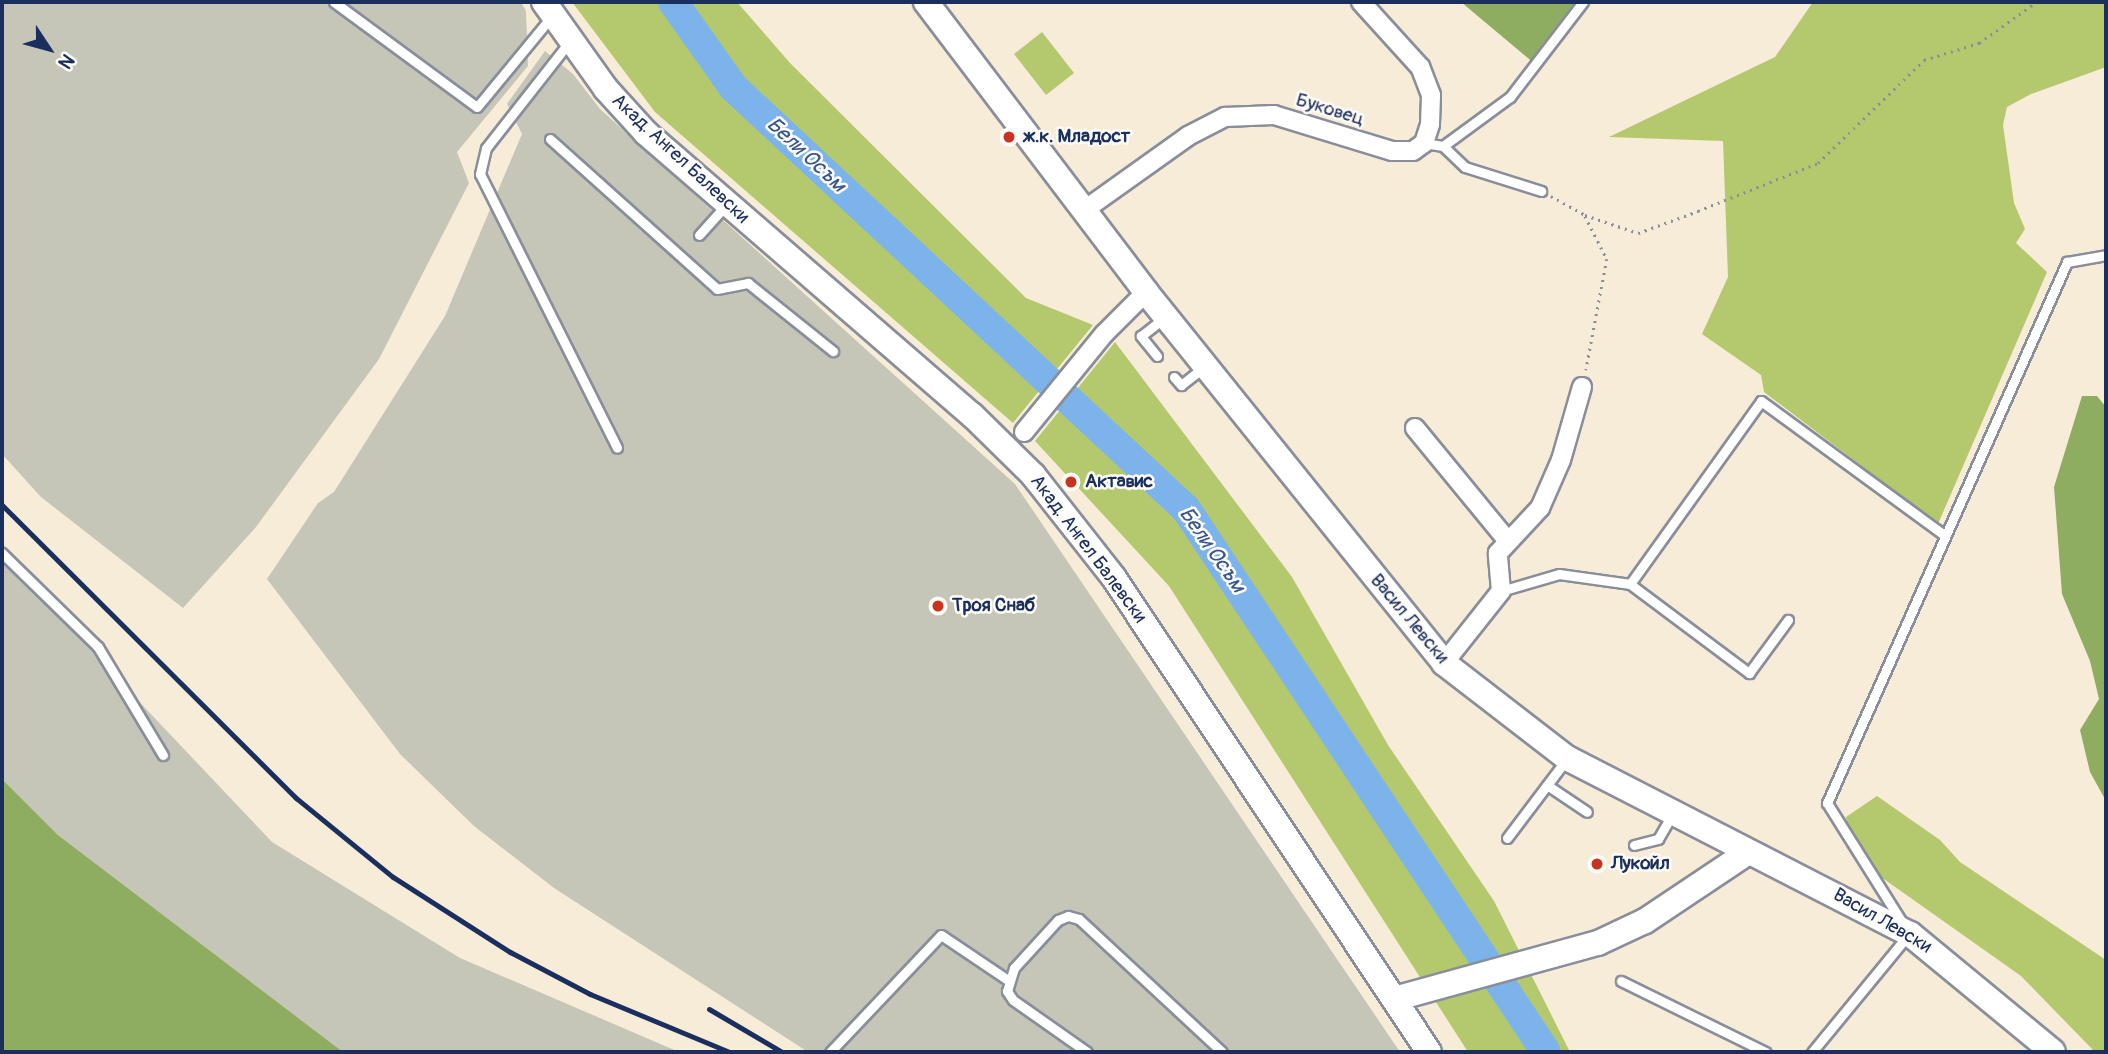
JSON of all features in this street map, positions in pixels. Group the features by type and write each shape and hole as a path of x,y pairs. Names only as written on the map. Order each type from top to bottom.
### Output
{"street":[{"name":"Васил Левски","path":"926,2 1146,292 1444,663 1567,758 1746,853 1910,934 1975,984 2053,1052"},
{"path":"1361,2 1420,67 1431,95 1430,124 1424,143"},
{"name":"Акад. Ангел Балевски","path":"548,8 606,89 646,133 726,205 972,415 1033,474 1114,578 1429,1052"},
{"name":"Буковец","path":"1083,211 1188,136 1225,117 1274,115 1392,151 1413,151 1424,143"},
{"path":"1024,432 1104,334 1146,292"},
{"path":"1444,663 1502,591 1498,553 1507,540 1540,508 1561,460 1582,387"},
{"path":"1415,428 1507,540"},
{"path":"1394,999 1540,960 1633,927 1746,853"}],"lane":[{"path":"334,2 477,107 548,8"},
{"path":"1443,146 1529,78 1583,2"},
{"path":"571,40 486,148 480,174 617,447"},
{"path":"550,139 717,289 748,283 833,351"},
{"path":"1424,143 1443,146 1465,167 1541,191"},
{"path":"699,235 726,205"},
{"path":"1812,1052 1910,934 1827,803 1943,534 2067,262 2106,255"},
{"path":"1157,356 1142,337 1166,316"},
{"path":"1174,377 1181,386 1205,366"},
{"path":"1630,584 1762,401 1943,534"},
{"path":"2,553 98,646 163,755"},
{"path":"1502,591 1559,574 1630,584 1749,673 1787,620"},
{"path":"1507,838 1567,758"},
{"path":"1547,785 1587,812"},
{"path":"1634,845 1658,839 1672,815"},
{"path":"1087,1052 1013,1000 1007,991 1008,979 1058,920 1079,919 1222,1052"},
{"path":"830,1052 941,935 1008,979"},
{"path":"1621,981 1765,1052"}],"path":[{"path":"1541,191 1585,215 1638,233 1818,163 1924,60 1979,43 2036,2"},
{"path":"1582,387 1607,259 1585,215"}],"shaded area":[{"path":"2,2 521,2 526,11 528,66 457,152 469,183 379,359 256,527 183,608 41,497 2,454"},
{"path":"545,51 573,74 600,109 1015,484 1400,1052 808,1052 554,888 474,826 400,754 267,579 318,503 334,492 445,316 522,134 507,104"},
{"path":"2,543 129,691 272,842 460,958 679,1052 343,1052 58,835 2,779"}],"green space":[{"path":"572,2 737,2 790,63 1026,298 1093,325 1013,423 655,112"},
{"path":"1461,2 1578,2 1535,64"},
{"path":"1813,2 2106,2 2106,67 2031,94 2007,107 2003,125 2014,203 2025,229 2016,243 2047,272 1938,524 1764,392 1761,375 1702,334 1728,277 1723,141 1609,137 1775,57"},
{"path":"1042,32 1074,73 1046,95 1014,54"},
{"path":"1115,342 1292,577 1388,745 1494,901 1570,1052 1468,1052 1169,586 1035,441"},
{"path":"2082,396 2097,396 2106,407 2106,801 2090,772 2080,730 2099,699 2090,661 2062,594 2054,487"},
{"path":"2,779 58,835 343,1052 2,1052"},
{"path":"1877,796 1940,840 1960,862 2106,960 2106,1052 2095,1052 2021,976 1857,860 1846,817"}],"waterway":[{"name":"Бели Осъм","path":"673,2 734,88 1186,509 1546,1052"}],"railway":[{"path":"2,505 296,798 393,877 510,952 590,994 729,1052"},
{"path":"709,1009 782,1052"}],"place":[{"name":"ж.к. Младост","path":"1009,137"},
{"name":"Актавис","path":"1071,482"},
{"name":"Троя Снаб","path":"938,606"},
{"name":"Лукойл","path":"1597,864"}]}
